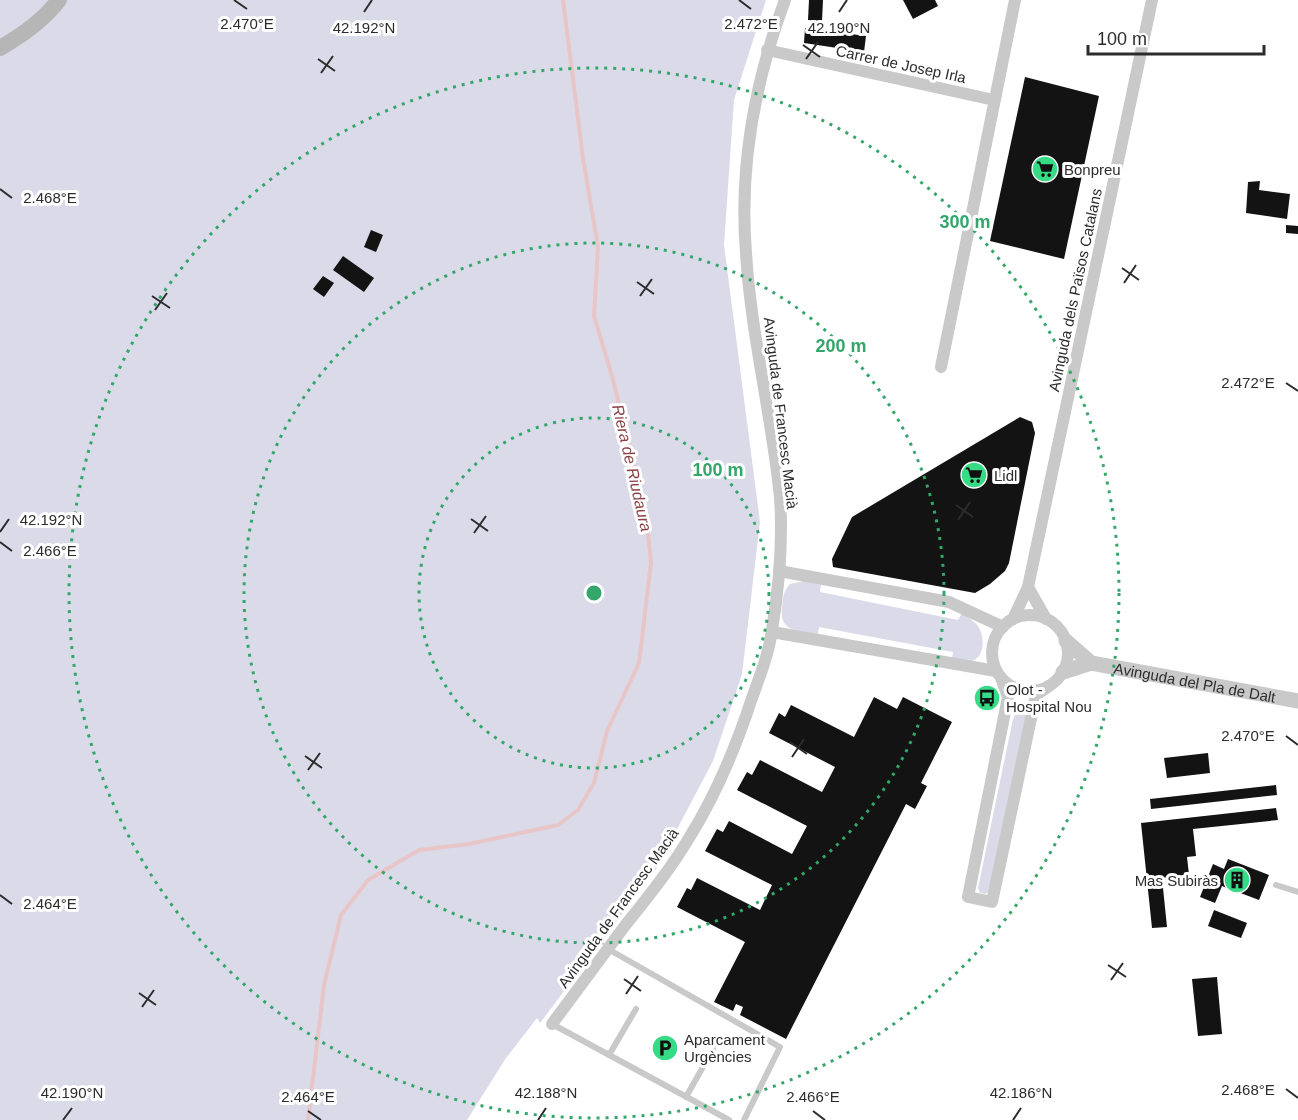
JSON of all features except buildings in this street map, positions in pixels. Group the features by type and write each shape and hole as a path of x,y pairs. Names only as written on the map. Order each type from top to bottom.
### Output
{"main road":[{"path":"0,48 44,18 59,0"}],"street":[{"name":"Avinguda de Francesc Macià","path":"552,1024 689,838 722,777 739,739 772,632 779,571 780,501 771,427 748,284 744,228 748,149 757,92 767,50 785,0"},
{"path":"941,367 1015,0"},
{"name":"Avinguda dels Països Catalans","path":"1008,623 1028,586 1152,0"},
{"name":"Carrer de Josep Irla","path":"767,50 994,100"},
{"path":"779,571 950,602 1008,623"},
{"path":"1028,586 1046,619"},
{"path":"1066,641 1068,657 1063,672 1036,695 992,902 968,897 1008,697 992,655 996,635 1008,623 1024,616 1035,615 1055,624 1066,641 1091,663"},
{"path":"772,632 999,675 1018,690 1029,691 1049,686"},
{"name":"Avinguda del Pla de Dalt","path":"1063,672 1091,663 1298,701"}],"lane":[{"path":"1276,885 1298,892"},
{"path":"608,949 780,1047 744,1120"},
{"path":"609,1055 636,1009"},
{"path":"552,1024 729,1120"},
{"path":"686,1097 713,1049"}],"shaded area":[{"path":"0,0 766,0 734,100 724,245 760,522 742,674 713,761 663,860 540,1023 537,1018 506,1058 467,1120 0,1120"},
{"path":"804,581 821,585 820,592 958,620 962,613 980,629 983,640 982,651 976,659 964,661 952,659 953,652 819,627 818,634 791,629 784,622 782,615 784,595 790,584"},
{"path":"1021,711 1027,717 991,890 986,894 980,893 978,888 1013,719 1016,713"}],"waterway":[{"name":"Riera de Riudaura","path":"308,1120 324,985 341,915 368,880 419,850 469,844 558,825 578,810 594,783 607,731 639,663 651,563 646,515 612,376 594,316 598,247 583,158 563,0"}],"place":[{"name":"Bonpreu","path":"1045,169"},
{"name":"Lidl","path":"974,475"},
{"name":"Olot - Hospital Nou","path":"987,698"},
{"name":"Mas Subiràs","path":"1237,880"},
{"name":"Aparcament Urgències","path":"665,1048"}]}
